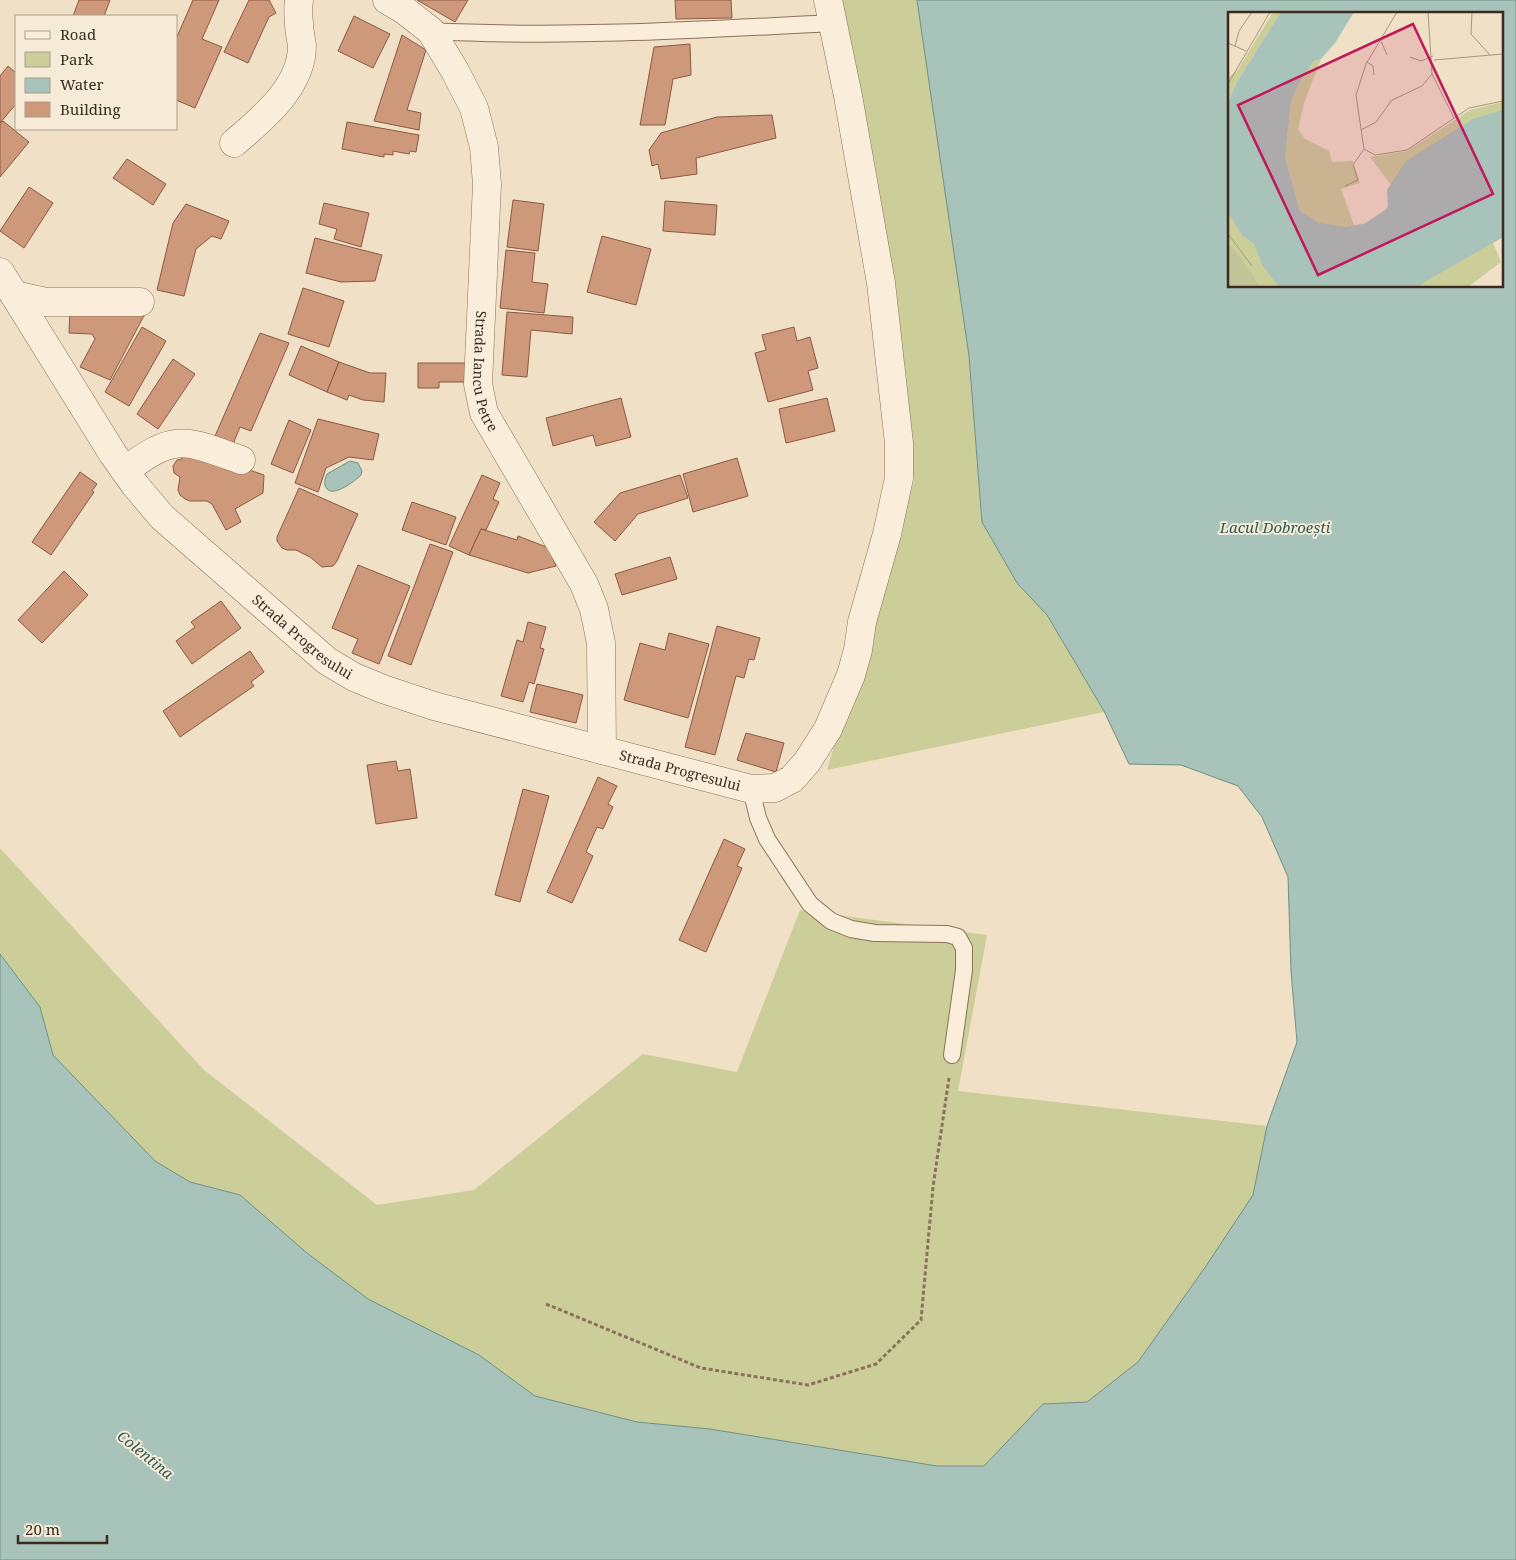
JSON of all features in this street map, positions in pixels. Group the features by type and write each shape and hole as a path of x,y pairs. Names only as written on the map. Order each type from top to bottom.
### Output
{"street":[{"path":"234,143 266,115 283,96 298,68 302,46 298,21 298,0"},
{"name":"Strada Iancu Petre","path":"387,0 404,10 431,31 474,108 484,147 487,184 478,384 484,413 584,584 594,610 600,643 602,750"},
{"name":"Strada Progresului","path":"0,272 125,471 162,517 327,661 347,673 383,689 434,706 751,789 775,788 792,779 807,762 828,728 851,675 858,650 862,622 887,534 899,478 899,443 880,283 848,96 830,11"},
{"path":"14,295 46,302 140,302"},
{"path":"125,471 144,456 162,446 176,443 196,444 241,460"}],"lane":[{"path":"431,31 501,35 618,34 830,11"},
{"path":"751,789 758,818 767,839 810,904 831,921 851,929 875,933 947,934 958,937 964,948 964,970 952,1055"}],"path":[{"path":"546,1304 701,1368 808,1385 876,1364 921,1320 933,1187 952,1055"}],"green space":[{"path":"838,0 1081,0 1064,58 1228,285 1228,288 1230,288 1422,553 1260,1216 1206,1267 1138,1362 1087,1402 1043,1404 984,1466 937,1466 710,1429 637,1422 535,1396 479,1355 368,1299 307,1253 240,1195 190,1182 155,1162 53,1055 40,1007 0,954 0,848 204,1070 377,1205 474,1190 643,1054 737,1072 800,910 987,935 958,1091 1267,1126 1297,1042 1291,971 1288,877 1262,817 1238,786 1181,765 1129,764 1104,712 827,770 914,481"}],"water":[{"name":"Lacul Dobroești","path":"917,0 1516,0 1516,1560 0,1560 0,954 40,1007 53,1055 155,1161 190,1182 240,1195 307,1253 368,1299 479,1355 535,1396 637,1422 710,1429 937,1466 984,1466 1043,1404 1087,1402 1138,1362 1206,1266 1253,1195 1267,1126 1297,1042 1291,971 1288,877 1262,817 1238,786 1181,765 1129,764 1104,711 1047,615 1017,583 982,522 969,356"},
{"path":"350,461 358,463 362,471 361,475 339,490 330,491 327,489 325,480 327,474"}],"building":[{"path":"79,0 110,0 104,15 73,15"},
{"path":"193,0 219,0 202,39 222,47 195,108 178,101 178,34"},
{"path":"249,0 269,0 276,13 269,17 248,63 224,52"},
{"path":"417,0 468,0 455,22"},
{"path":"675,0 731,0 732,18 676,19"},
{"path":"354,16 390,34 373,68 338,51"},
{"path":"402,35 426,50 407,110 421,113 419,130 374,121"},
{"path":"690,44 691,75 673,79 665,125 640,125 654,47"},
{"path":"8,66 15,72 15,105 0,123 0,76"},
{"path":"772,115 776,138 696,158 697,174 661,179 658,164 652,166 649,150 661,133 717,117"},
{"path":"3,121 29,142 0,177 0,125"},
{"path":"347,122 419,135 416,152 410,151 409,154 393,151 393,155 384,154 384,157 342,149"},
{"path":"127,159 166,184 153,205 113,178"},
{"path":"29,187 53,203 24,248 0,231"},
{"path":"513,200 544,204 538,251 507,247"},
{"path":"665,201 717,205 715,235 663,231"},
{"path":"324,203 369,213 361,247 334,239 337,229 319,224"},
{"path":"186,204 229,221 221,239 212,236 196,249 184,296 157,290 173,223"},
{"path":"602,236 651,249 636,305 587,292"},
{"path":"315,238 382,255 375,281 341,282 306,273"},
{"path":"506,250 535,253 532,282 548,284 544,313 500,308"},
{"path":"303,288 344,301 329,347 288,334"},
{"path":"70,310 147,310 110,380 80,367 95,339 92,334 69,333"},
{"path":"507,312 573,317 572,334 531,330 527,377 502,375"},
{"path":"142,327 166,341 129,406 105,392"},
{"path":"794,327 797,341 810,337 818,368 808,371 813,390 768,402 755,353 766,350 762,335"},
{"path":"260,333 289,343 251,431 240,427 231,449 212,443"},
{"path":"301,346 339,362 327,392 289,375"},
{"path":"173,359 195,374 158,429 137,414"},
{"path":"339,362 370,373 386,373 384,402 363,400 349,395 347,400 327,392"},
{"path":"418,363 466,363 466,382 439,382 439,388 418,388"},
{"path":"621,398 631,437 596,446 593,435 553,446 546,418"},
{"path":"827,398 835,431 786,443 779,409"},
{"path":"318,419 379,434 373,460 349,457 326,468 318,492 295,483"},
{"path":"289,420 311,430 293,473 271,464"},
{"path":"186,448 264,475 263,493 235,509 241,522 226,530 212,504 207,501 190,501 180,495 178,490 180,477 174,473 173,466 177,460 182,459"},
{"path":"737,458 748,496 693,512 683,474"},
{"path":"80,472 97,484 92,491 94,492 51,555 32,542"},
{"path":"482,475 500,483 493,499 499,502 486,530 481,529 469,555 449,546"},
{"path":"680,475 688,498 638,514 615,541 594,522 620,493"},
{"path":"299,488 358,514 333,566 322,567 310,557 296,550 282,548 277,541 277,537"},
{"path":"412,502 456,517 446,545 402,530"},
{"path":"481,529 517,540 518,536 549,548 556,566 528,573 469,555"},
{"path":"430,544 453,552 411,665 388,656"},
{"path":"670,557 677,579 622,595 615,574"},
{"path":"358,565 410,586 379,664 352,653 358,639 332,628"},
{"path":"64,571 88,595 42,643 18,620"},
{"path":"221,601 241,628 192,664 176,641 195,627 191,622"},
{"path":"528,622 546,627 540,648 544,649 534,684 529,682 523,702 501,696 517,640 523,642"},
{"path":"717,626 760,638 754,660 749,659 744,678 736,676 715,755 685,747"},
{"path":"669,633 709,644 688,718 624,700 640,643 665,650"},
{"path":"250,651 264,672 251,682 254,686 180,737 163,711"},
{"path":"537,684 583,695 576,723 530,712"},
{"path":"746,733 784,743 776,772 737,760"},
{"path":"396,761 398,771 410,769 417,818 376,824 367,765"},
{"path":"598,777 617,786 608,804 613,807 603,829 597,827 586,852 593,856 572,903 547,892"},
{"path":"523,789 549,796 520,902 495,895"},
{"path":"724,839 745,849 737,866 742,868 706,952 679,940"}],"water label":[{"name":"Colentina","path":"145,1455"}]}
